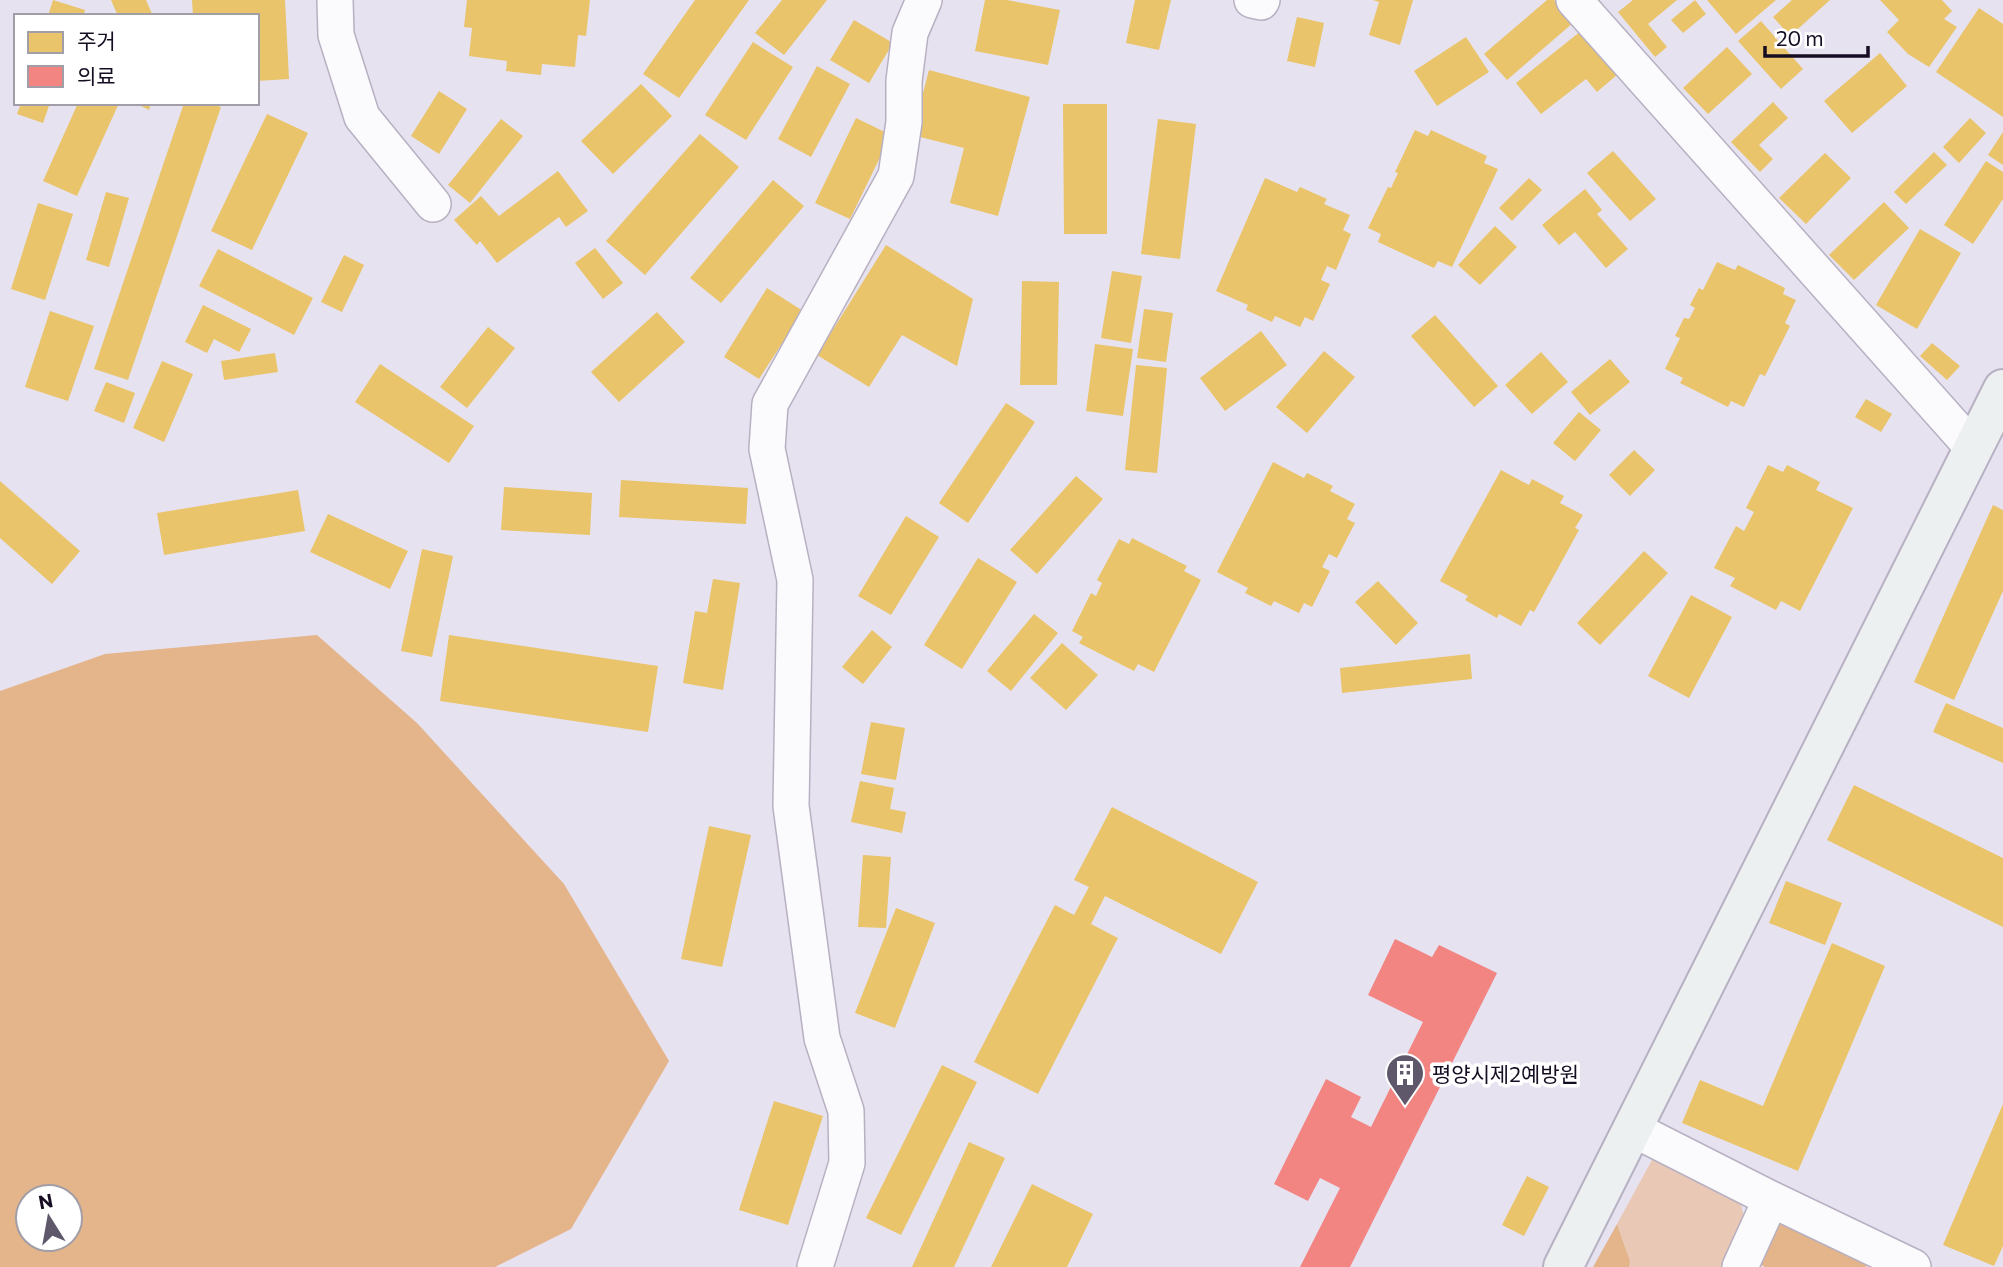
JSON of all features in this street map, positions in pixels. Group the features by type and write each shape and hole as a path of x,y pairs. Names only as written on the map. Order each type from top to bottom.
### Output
{"main road":[{"path":"1563,1267 2003,389"}],"street":[{"path":"335,0 336,35 362,117 433,204"},
{"path":"815,1267 847,1163 846,1111 822,1038 791,806 795,580 768,449 770,404 896,176 904,122 904,81 910,33 924,0"},
{"path":"1252,0 1262,0"},
{"path":"1574,0 1973,449"},
{"path":"1633,1129 1913,1267"},
{"path":"1740,1267 1771,1199"}],"shaded area":[{"path":"317,635 417,723 564,884 669,1061 571,1229 495,1267 0,1267 0,691 105,654"},
{"path":"1653,1158 1739,1197 1744,1216 1740,1237 1728,1267 1629,1267 1630,1261 1617,1224"},
{"path":"1777,1222 1868,1261 1866,1267 1765,1267 1759,1264"},
{"path":"1617,1224 1630,1261 1629,1267 1593,1267"}],"building: 주거":[{"path":"53,0 85,10 84,14 49,14"},
{"path":"111,0 146,0 152,14 117,14"},
{"path":"192,0 285,0 289,79 259,81 259,14 193,14"},
{"path":"467,0 590,0 586,36 578,35 575,67 542,64 541,75 506,71 507,61 469,56 472,28 464,27"},
{"path":"695,0 749,0 679,98 643,74"},
{"path":"782,0 827,0 784,55 755,33"},
{"path":"985,0 1007,0 1060,10 1048,65 975,51"},
{"path":"1135,0 1171,0 1159,50 1126,43"},
{"path":"1373,0 1413,0 1400,45 1369,35 1379,2"},
{"path":"1547,0 1554,0 1574,22 1507,80 1484,54"},
{"path":"1633,0 1677,0 1648,24 1667,47 1655,57 1618,12"},
{"path":"1695,0 1706,14 1683,33 1671,20"},
{"path":"1707,0 1776,0 1736,34"},
{"path":"1792,0 1830,0 1790,36 1773,17"},
{"path":"1880,0 1942,0 1952,11 1944,19 1957,27 1929,67 1908,54 1887,32 1899,20"},
{"path":"1979,8 2003,24 2003,117 1936,72"},
{"path":"1297,17 1324,23 1315,67 1287,61"},
{"path":"854,20 893,43 869,83 830,60"},
{"path":"1761,21 1803,69 1781,89 1738,41"},
{"path":"1581,31 1618,74 1597,92 1586,79 1541,114 1516,83"},
{"path":"1466,37 1489,72 1437,106 1414,71"},
{"path":"753,42 793,67 746,140 705,115"},
{"path":"1727,47 1752,74 1708,114 1683,88"},
{"path":"1880,53 1907,86 1852,133 1824,101"},
{"path":"817,66 850,84 811,157 778,139"},
{"path":"929,70 1030,97 998,216 950,203 964,148 912,135"},
{"path":"641,84 672,116 613,174 581,141"},
{"path":"439,91 467,109 439,154 411,136"},
{"path":"1773,102 1788,118 1759,145 1773,159 1760,172 1731,142"},
{"path":"1063,104 1107,104 1107,234 1064,234"},
{"path":"20,105 49,105 43,123 17,114"},
{"path":"77,105 118,105 77,196 43,181"},
{"path":"183,105 221,107 128,380 94,369"},
{"path":"267,114 308,133 252,250 211,231"},
{"path":"856,118 891,135 850,219 815,203"},
{"path":"1970,118 1986,133 1959,163 1943,147"},
{"path":"501,119 523,136 470,203 448,185"},
{"path":"1158,119 1196,124 1180,259 1141,254"},
{"path":"1415,130 1428,136 1431,130 1487,156 1484,163 1498,169 1452,267 1438,261 1434,268 1378,242 1381,234 1368,228 1388,187 1391,188 1398,173 1395,172"},
{"path":"2003,132 2003,165 1988,155"},
{"path":"700,134 739,167 645,275 606,241"},
{"path":"1613,151 1656,199 1630,221 1587,173"},
{"path":"1934,152 1947,165 1906,204 1894,192"},
{"path":"1825,153 1851,178 1806,224 1779,198"},
{"path":"1986,161 2003,172 2003,199 1973,244 1944,225"},
{"path":"558,171 588,211 566,227 559,217 497,263 480,241 477,245 454,220 481,196 499,216"},
{"path":"1265,178 1297,192 1300,187 1327,199 1324,204 1350,215 1343,230 1351,234 1336,270 1327,266 1321,280 1330,284 1313,321 1305,317 1300,327 1275,316 1272,322 1246,310 1248,305 1216,291"},
{"path":"1529,178 1542,190 1512,221 1499,208"},
{"path":"773,180 804,206 721,303 690,278"},
{"path":"1585,189 1602,210 1597,214 1628,249 1606,268 1575,232 1559,245 1542,225"},
{"path":"106,192 129,198 109,267 86,260"},
{"path":"1884,202 1909,228 1854,280 1829,255"},
{"path":"38,203 73,214 45,300 11,289"},
{"path":"1495,226 1517,247 1480,285 1458,265"},
{"path":"1920,229 1961,253 1917,329 1876,305"},
{"path":"886,245 973,299 957,366 902,335 869,387 817,355"},
{"path":"595,248 623,283 603,299 575,263"},
{"path":"218,249 313,298 294,335 199,286"},
{"path":"344,255 364,265 342,312 321,302"},
{"path":"1717,262 1735,270 1738,265 1785,288 1783,294 1796,300 1785,323 1790,326 1765,376 1760,374 1744,407 1731,401 1728,407 1680,383 1683,378 1665,369 1680,338 1675,336 1684,318 1689,319 1695,308 1690,305 1699,288 1703,290"},
{"path":"1112,271 1142,276 1131,343 1101,338"},
{"path":"1022,281 1059,282 1057,385 1020,385"},
{"path":"767,288 803,311 759,379 724,357"},
{"path":"203,305 251,329 239,352 214,339 207,353 185,342"},
{"path":"1144,309 1173,313 1166,362 1137,358"},
{"path":"50,311 94,326 68,401 25,387"},
{"path":"657,312 685,342 619,402 591,372"},
{"path":"1435,315 1498,386 1474,407 1411,336"},
{"path":"488,327 515,348 467,408 440,387"},
{"path":"1261,331 1287,365 1225,411 1200,378"},
{"path":"1932,343 1960,366 1947,380 1920,356"},
{"path":"1095,344 1133,349 1123,416 1086,411"},
{"path":"1324,351 1355,377 1307,433 1276,407"},
{"path":"1541,352 1568,382 1532,414 1505,385"},
{"path":"275,353 278,372 224,380 221,361"},
{"path":"1610,359 1630,382 1590,415 1571,392"},
{"path":"162,361 193,374 164,442 133,428"},
{"path":"380,364 474,426 449,463 355,402"},
{"path":"1136,365 1167,368 1157,473 1125,470"},
{"path":"106,382 135,393 124,423 94,411"},
{"path":"1866,399 1892,414 1881,432 1855,417"},
{"path":"1006,403 1035,422 968,523 939,503"},
{"path":"1579,412 1601,430 1575,461 1553,443"},
{"path":"1634,450 1655,470 1630,496 1609,475"},
{"path":"1273,462 1304,478 1307,473 1333,486 1330,491 1355,504 1347,519 1355,523 1337,558 1329,554 1322,567 1330,571 1312,607 1304,603 1299,613 1274,601 1271,606 1245,593 1248,588 1217,572"},
{"path":"1768,465 1783,472 1787,465 1820,482 1816,490 1853,508 1800,611 1781,601 1776,610 1730,586 1735,578 1714,568 1736,526 1744,531 1754,512 1746,508"},
{"path":"1501,470 1529,485 1532,479 1564,496 1560,503 1583,515 1575,528 1579,530 1534,612 1530,610 1521,626 1499,614 1497,618 1465,600 1468,596 1440,581"},
{"path":"1076,476 1103,499 1037,574 1010,550"},
{"path":"621,480 748,488 746,524 619,517"},
{"path":"0,481 80,551 52,584 0,538"},
{"path":"504,487 592,493 590,535 501,530"},
{"path":"298,490 305,531 164,555 157,513"},
{"path":"1993,505 2003,510 2003,591 1954,700 1914,682"},
{"path":"328,514 408,551 390,589 310,552"},
{"path":"906,516 939,537 891,615 858,596"},
{"path":"1132,538 1187,566 1184,571 1201,580 1154,672 1138,664 1134,671 1079,643 1083,637 1072,631 1091,593 1096,596 1102,583 1097,580 1119,539 1129,544"},
{"path":"422,549 453,556 432,657 401,651"},
{"path":"1644,551 1668,573 1600,645 1577,623"},
{"path":"978,558 1017,582 962,669 924,645"},
{"path":"713,579 740,583 723,690 683,683 695,611 707,613"},
{"path":"1378,581 1418,623 1396,645 1355,602"},
{"path":"1691,595 1732,617 1689,698 1648,676"},
{"path":"1034,614 1058,633 1011,691 987,671"},
{"path":"872,630 892,647 863,684 842,667"},
{"path":"449,635 658,666 648,732 440,701"},
{"path":"1062,643 1098,675 1066,710 1030,678"},
{"path":"1470,654 1472,679 1342,693 1340,668"},
{"path":"1946,703 2003,728 2003,763 1933,732"},
{"path":"871,722 905,728 896,780 861,774"},
{"path":"860,781 894,788 890,809 906,812 902,833 851,822"},
{"path":"1854,785 2003,858 2003,927 1827,840"},
{"path":"1112,807 1258,882 1221,954 1105,896 1091,924 1118,938 1038,1094 974,1062 1055,905 1074,915 1089,887 1074,880"},
{"path":"709,826 751,835 722,967 681,959"},
{"path":"863,855 891,857 886,928 858,927"},
{"path":"1786,881 1842,903 1825,945 1769,923"},
{"path":"896,908 935,923 895,1028 855,1013"},
{"path":"1832,943 1885,966 1798,1171 1682,1123 1700,1080 1763,1106"},
{"path":"942,1065 977,1082 901,1235 866,1218"},
{"path":"774,1101 823,1116 788,1225 739,1210"},
{"path":"2003,1104 2003,1246 1994,1266 1943,1245"},
{"path":"969,1142 1005,1158 954,1267 912,1267"},
{"path":"1527,1176 1549,1187 1524,1236 1502,1225"},
{"path":"1032,1184 1093,1214 1067,1267 991,1267"}],"building: 의료":[{"name":"평양시제2예방원","path":"1395,939 1432,957 1439,945 1497,973 1350,1267 1300,1267 1340,1188 1320,1178 1308,1201 1274,1184 1326,1079 1361,1097 1351,1117 1371,1127 1423,1022 1368,995"}],"place":[{"name":"평양시제2예방원","path":"1405,1107"}]}
